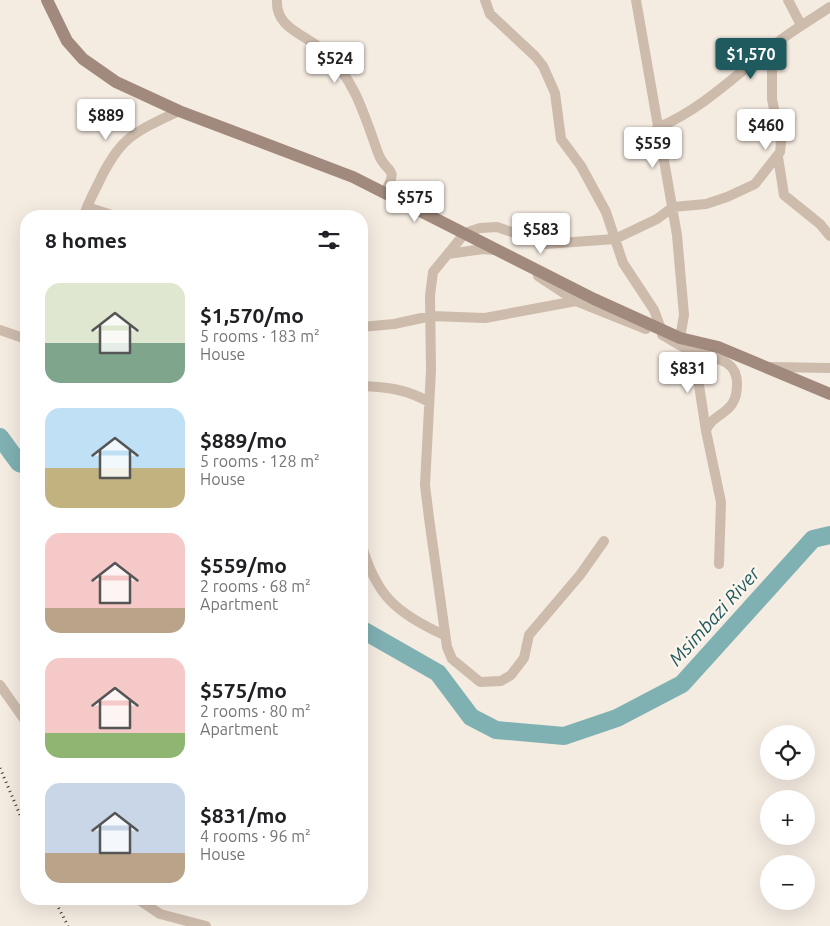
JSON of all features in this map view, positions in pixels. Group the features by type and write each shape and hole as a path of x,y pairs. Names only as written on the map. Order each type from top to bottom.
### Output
{"street":[{"path":"47,0 67,41 83,59 116,82 179,111 301,157 385,192 594,299 680,338 718,347 761,367 830,394"},
{"path":"278,0 280,15 286,25 325,52 350,84 368,122 380,158 392,173 393,178 385,192"},
{"path":"485,0 490,14 535,56 543,66 555,93 561,139 581,166 606,212 623,263 654,310 662,329"},
{"path":"636,0 657,128 673,207 684,315 680,338"},
{"path":"788,0 801,26"},
{"path":"657,128 684,115 772,46 830,7"},
{"path":"772,46 772,99 781,143 778,157 784,195 820,224 830,236"},
{"path":"86,210 116,149 127,138 179,111"},
{"path":"604,541 580,575 529,634 524,658 501,681 480,682 471,677 452,658 444,635 441,590 425,484 429,402 431,280 433,272 465,233 480,228 496,226 546,244 616,239 657,219 673,207 706,204 745,189 754,184 778,157"},
{"path":"448,254 483,249 494,250 576,301 656,333 691,351 728,363 734,369 738,380 737,394 732,403 711,421 706,431"},
{"path":"368,326 394,324 431,316 486,318 576,301"},
{"path":"0,330 20,337"},
{"path":"691,351 697,372 706,431 721,502 719,564"},
{"path":"761,367 830,368"},
{"path":"368,386 399,388 429,402"},
{"path":"368,563 391,603 408,617 444,635"},
{"path":"0,685 20,712"},
{"path":"147,905 160,914 206,926"}],"waterway":[{"name":"Msimbazi River","path":"0,437 20,463"},
{"name":"Msimbazi River","path":"368,633 438,673 471,717 496,730 564,736 617,718 682,684 813,539 830,535"}],"railway":[{"path":"0,768 20,815"},
{"path":"57,905 68,926"}]}
